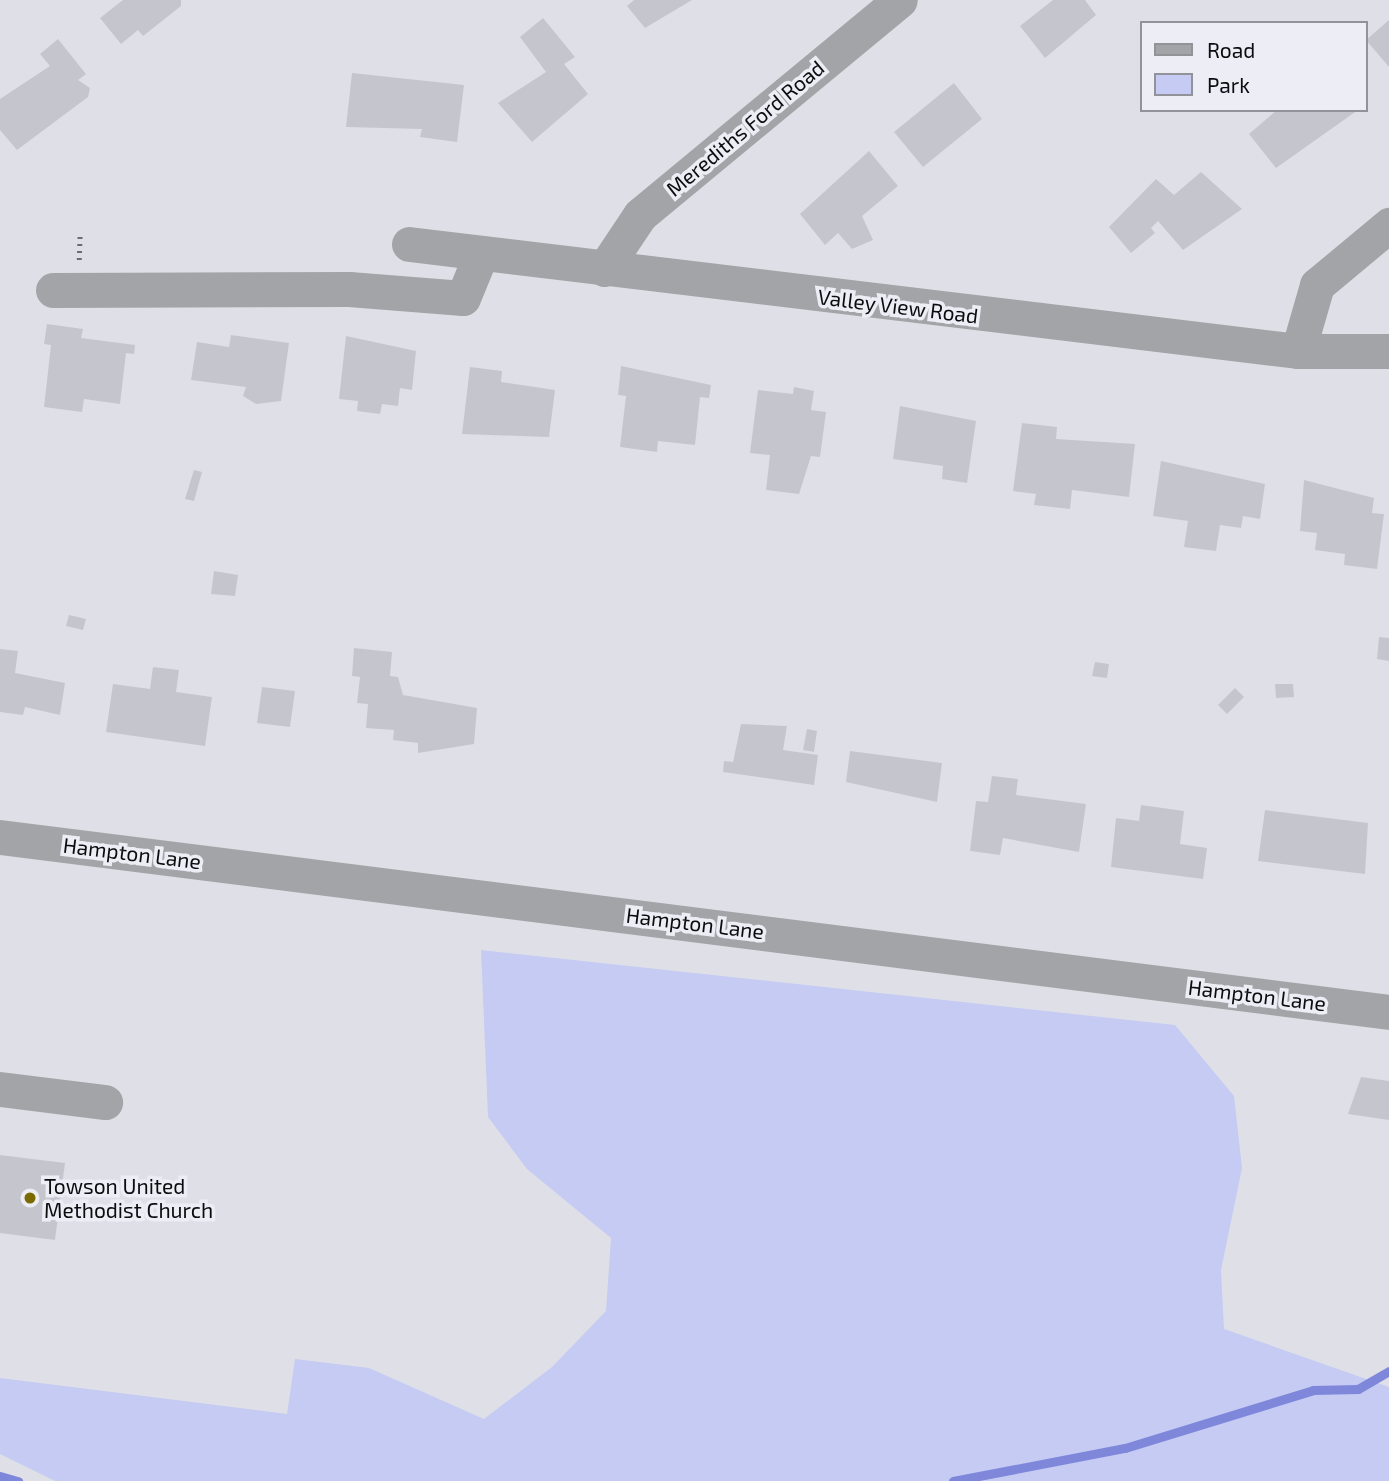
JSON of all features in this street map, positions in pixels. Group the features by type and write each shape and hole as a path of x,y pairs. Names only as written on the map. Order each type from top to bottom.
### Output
{"street":[{"name":"Merediths Ford Road","path":"604,269 640,215 900,0"},
{"path":"1298,351 1317,285 1389,225"},
{"name":"Valley View Road","path":"409,244 1298,351 1389,351"},
{"path":"53,290 349,289 463,298 481,254"},
{"name":"Hampton Lane","path":"0,837 1389,1012"},
{"path":"0,1088 105,1102"}],"green space":[{"path":"481,950 1175,1025 1234,1096 1242,1168 1221,1270 1224,1329 1389,1387 1389,1481 55,1481 0,1454 0,1378 287,1414 295,1359 369,1368 484,1419 552,1367 606,1311 611,1238 527,1169 488,1117"}],"building":[{"path":"123,0 181,0 181,6 143,36 138,30 121,44 100,18"},
{"path":"634,0 692,0 645,28 627,6"},
{"path":"1053,0 1085,0 1096,15 1045,58 1020,26"},
{"path":"543,18 575,57 564,64 588,94 532,142 498,103 546,72 520,37"},
{"path":"1389,20 1389,67 1368,42 1368,38"},
{"path":"58,39 86,74 78,80 90,88 88,97 17,150 0,130 0,99 50,66 40,54"},
{"path":"352,73 464,85 457,142 420,137 422,129 346,127"},
{"path":"954,83 982,119 923,167 894,132"},
{"path":"1275,112 1355,112 1276,168 1249,134"},
{"path":"869,151 898,186 862,216 873,240 852,249 838,233 825,245 800,214"},
{"path":"1201,172 1242,209 1183,250 1158,221 1151,228 1155,233 1131,253 1109,227 1156,179 1174,195"},
{"path":"47,324 83,329 81,338 135,345 134,354 126,353 120,404 84,399 82,412 44,407 51,345 44,344"},
{"path":"231,335 289,343 281,401 256,404 243,396 246,387 191,380 197,342 229,347"},
{"path":"346,336 416,351 412,390 400,388 398,406 382,404 380,414 357,411 358,401 339,399"},
{"path":"621,366 711,385 709,398 700,397 695,445 658,441 657,452 620,447 626,396 618,395"},
{"path":"470,367 502,371 501,382 555,390 549,437 462,434"},
{"path":"794,387 814,391 811,410 826,412 820,457 811,456 799,494 766,490 770,455 750,453 758,390 793,394"},
{"path":"900,406 976,421 967,483 942,479 943,466 893,459"},
{"path":"1022,423 1057,427 1056,439 1135,444 1129,497 1072,490 1070,509 1034,505 1036,494 1013,491"},
{"path":"1161,461 1265,484 1260,519 1243,516 1241,528 1220,525 1216,551 1184,547 1188,521 1153,516"},
{"path":"194,470 202,472 194,501 185,499"},
{"path":"1304,480 1374,498 1372,513 1384,514 1377,569 1344,565 1345,554 1315,550 1317,533 1300,531"},
{"path":"214,571 238,575 235,596 211,594"},
{"path":"69,615 86,619 83,630 66,626"},
{"path":"1379,637 1389,638 1389,661 1377,659"},
{"path":"354,648 392,652 390,676 398,677 403,695 477,708 474,744 418,753 418,743 393,740 394,730 366,728 368,704 357,703 360,677 352,676"},
{"path":"0,649 18,651 15,673 65,683 60,715 25,707 23,715 0,712"},
{"path":"1095,662 1109,664 1107,678 1092,676"},
{"path":"153,667 179,670 176,692 212,697 205,746 106,732 113,684 150,689"},
{"path":"1275,684 1293,684 1294,697 1276,698"},
{"path":"262,687 295,691 290,727 257,723"},
{"path":"1235,688 1244,697 1227,714 1218,705"},
{"path":"741,724 787,726 783,750 818,755 814,785 723,772 724,761 733,762"},
{"path":"807,729 817,731 814,752 803,750"},
{"path":"850,751 942,763 937,802 846,782"},
{"path":"992,776 1018,779 1016,795 1086,804 1079,852 1003,838 1000,855 970,851 976,801 988,802"},
{"path":"1141,805 1184,811 1180,844 1207,848 1203,879 1111,867 1116,818 1139,821"},
{"path":"1265,810 1368,823 1365,874 1258,861"},
{"path":"1361,1077 1389,1081 1389,1120 1348,1114"},
{"name":"Towson United Methodist Church","path":"0,1155 65,1163 55,1240 0,1233"}],"waterway":[{"path":"953,1481 1125,1448 1313,1390 1358,1389 1389,1371"},
{"path":"0,1476 18,1481"}],"place":[{"name":"Towson United Methodist Church","path":"30,1198"}]}
